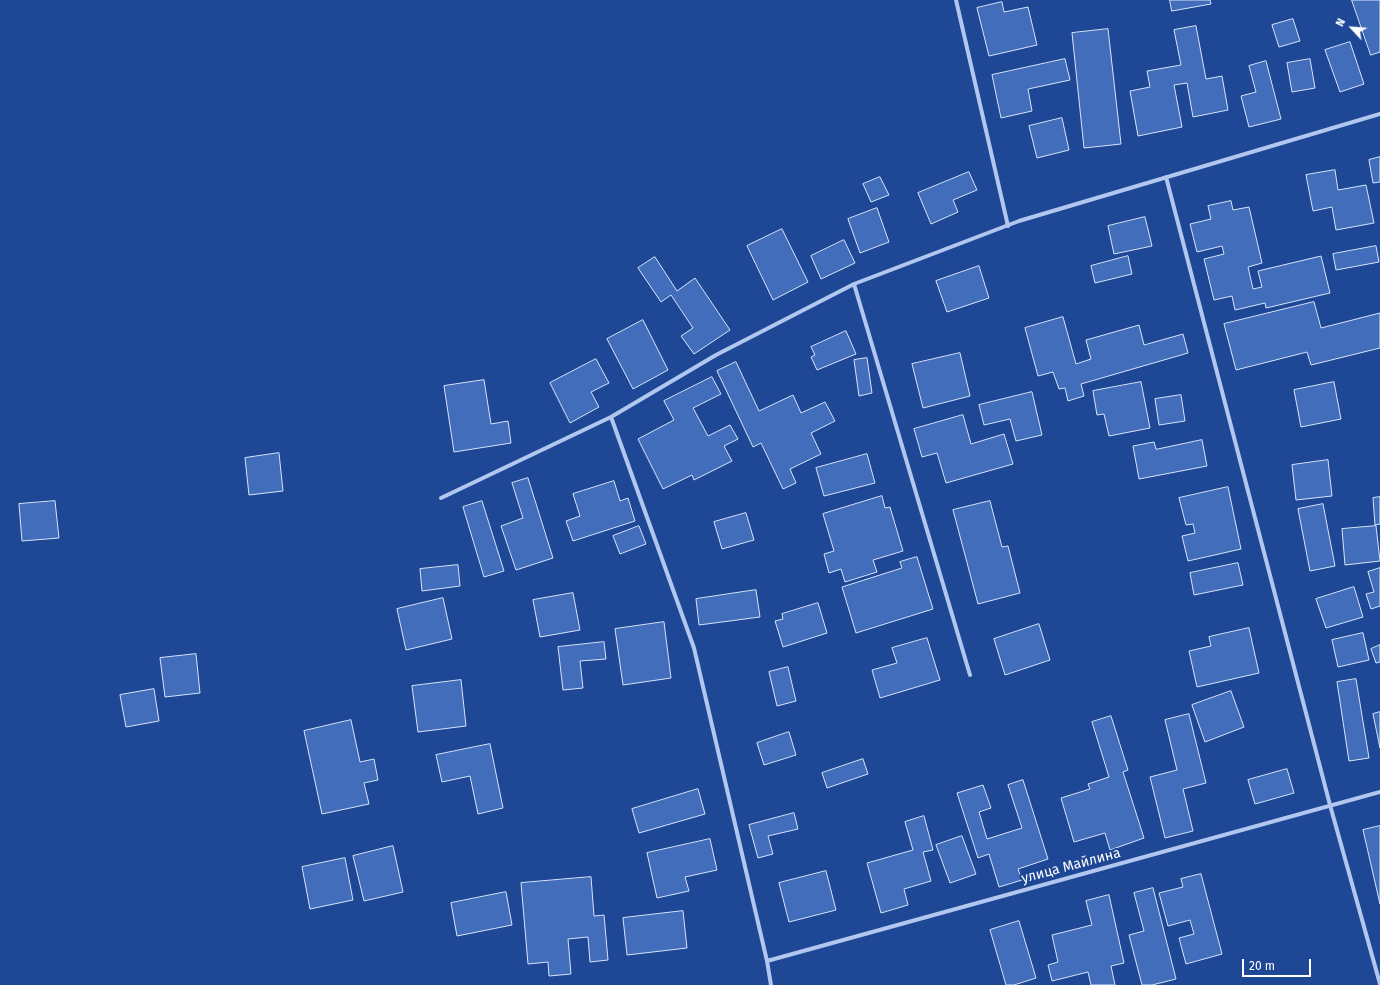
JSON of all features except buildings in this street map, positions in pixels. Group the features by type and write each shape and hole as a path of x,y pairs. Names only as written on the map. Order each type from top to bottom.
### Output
{"street":[{"path":"956,0 1008,226"},
{"path":"441,498 611,417 716,355 854,284 1019,221 1380,114"},
{"path":"1166,177 1330,805 1380,984"},
{"path":"854,284 970,675"},
{"path":"611,417 694,648 767,961 771,985"},
{"name":"улица Майлина","path":"767,961 1380,792"}]}
